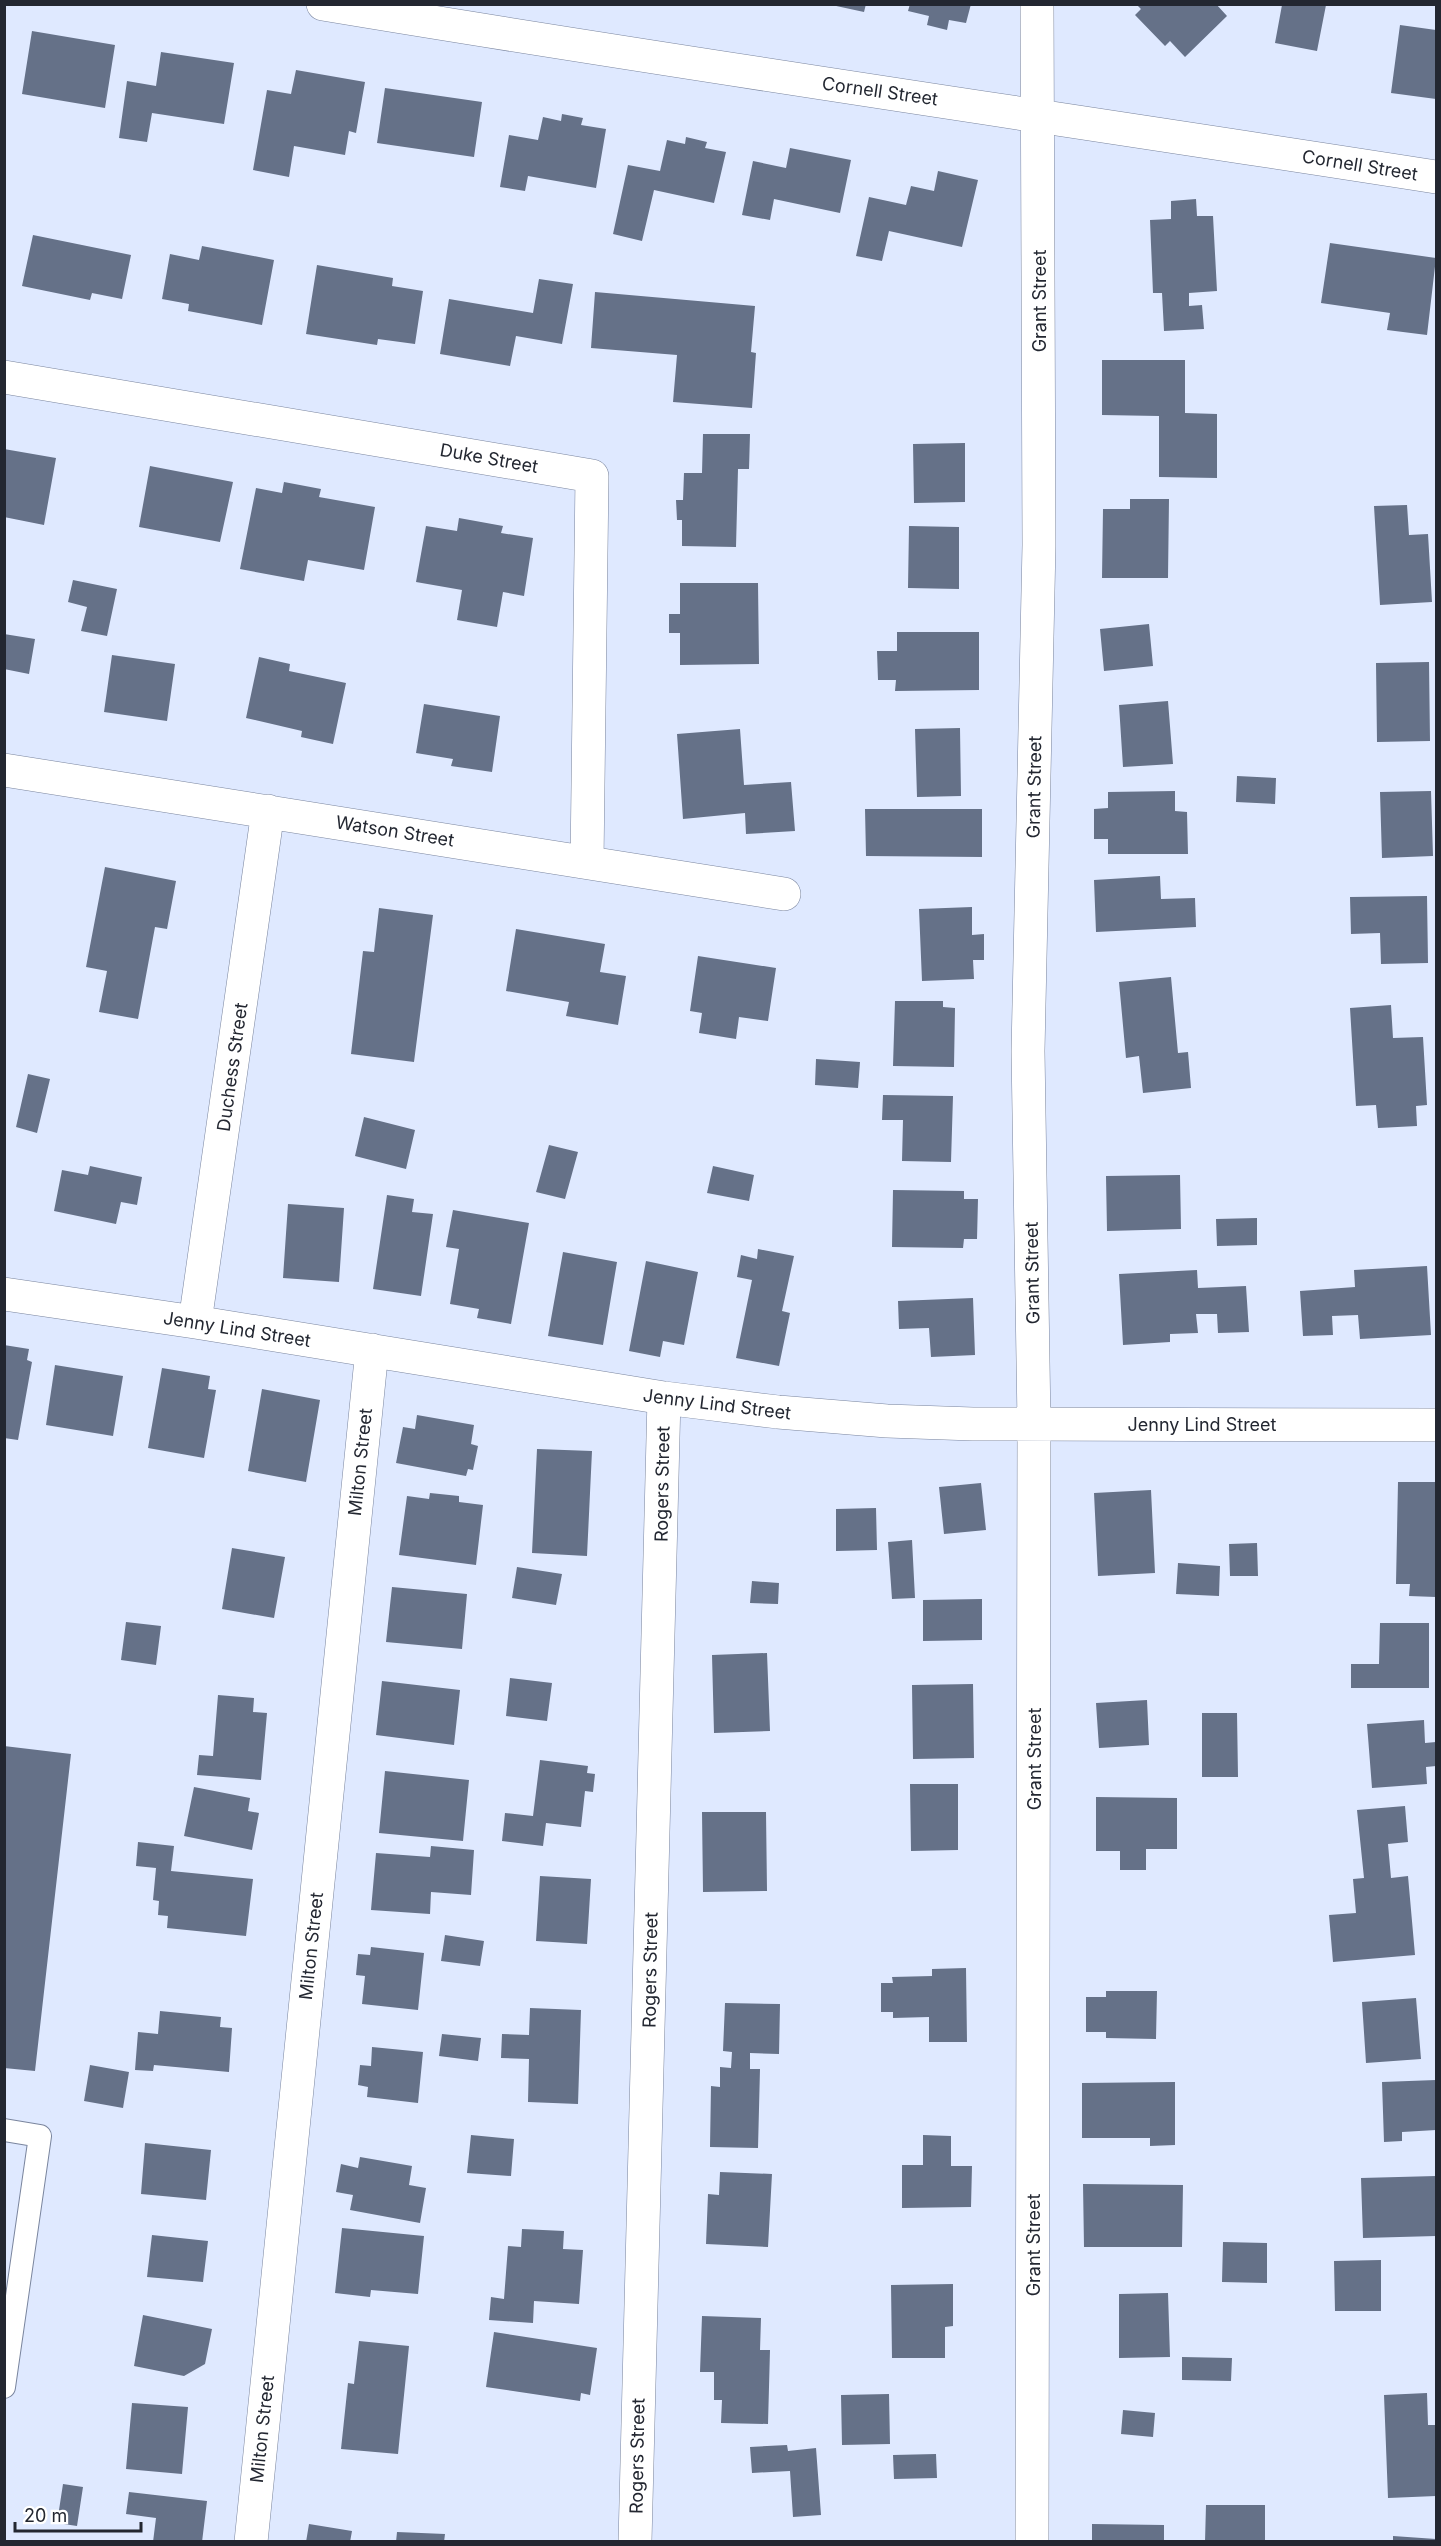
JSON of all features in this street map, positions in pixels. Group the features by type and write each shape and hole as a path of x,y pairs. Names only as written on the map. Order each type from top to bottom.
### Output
{"street":[{"name":"Cornell Street","path":"323,4 603,51 1437,177"},
{"name":"Grant Street","path":"1032,2541 1034,1423 1028,1051 1039,545 1037,4"},
{"name":"Duke Street","path":"4,377 592,476 587,862"},
{"name":"Watson Street","path":"4,770 784,894"},
{"name":"Duchess Street","path":"195,1322 268,811"},
{"name":"Jenny Lind Street","path":"4,1294 195,1322 664,1398 778,1412 887,1421 973,1424 1437,1425"},
{"name":"Milton Street","path":"251,2541 372,1350"},
{"name":"Rogers Street","path":"635,2541 664,1398"}],"lane":[{"path":"4,2130 40,2136 4,2387"}],"building":[{"path":"827,4 866,4 864,12"},
{"path":"910,4 971,4 966,23 949,20 947,30 927,25 929,16 908,11"},
{"path":"1136,4 1216,4 1227,16 1185,57 1170,41 1165,46 1135,15 1141,9"},
{"path":"1282,5 1326,5 1317,51 1275,43"},
{"path":"1400,25 1436,30 1436,99 1391,93"},
{"path":"32,31 115,45 105,108 22,94"},
{"path":"161,52 234,63 224,124 152,113 147,142 119,138 127,81 156,86"},
{"path":"296,70 365,82 356,133 349,131 345,155 294,146 289,177 253,170 267,90 291,94"},
{"path":"385,88 482,102 474,157 377,143"},
{"path":"562,114 583,118 581,125 606,129 596,188 528,176 525,191 500,187 509,135 538,140 543,117 561,121"},
{"path":"686,137 707,142 705,148 726,152 714,203 654,190 642,241 613,234 628,165 660,171 667,140 685,144"},
{"path":"790,148 851,160 840,213 774,199 770,220 742,215 753,161 786,168"},
{"path":"938,171 978,180 962,247 889,231 882,261 856,256 869,197 906,205 911,186 934,191"},
{"path":"1196,199 1197,216 1213,216 1217,291 1189,293 1189,306 1202,305 1204,329 1164,331 1162,293 1153,293 1150,220 1171,219 1171,201"},
{"path":"33,235 131,255 122,299 92,293 90,300 22,286"},
{"path":"1330,243 1436,258 1427,335 1387,330 1390,313 1321,303"},
{"path":"202,246 274,260 262,325 188,311 189,304 162,299 170,254 199,260"},
{"path":"317,265 393,278 392,286 423,291 415,344 378,339 377,345 306,334"},
{"path":"539,279 573,284 562,344 516,336 510,366 440,354 449,299 533,313"},
{"path":"595,292 755,306 751,352 756,353 752,408 673,402 677,355 591,348"},
{"path":"1102,360 1185,360 1185,413 1217,414 1217,478 1159,477 1159,416 1102,415"},
{"path":"703,434 750,434 749,469 738,469 736,547 682,546 682,520 677,520 676,500 683,500 684,473 702,473"},
{"path":"965,443 965,502 914,503 913,444"},
{"path":"4,449 56,458 44,525 4,517"},
{"path":"150,466 233,482 220,542 139,527"},
{"path":"284,482 321,489 319,497 375,507 364,570 308,560 304,581 240,569 256,488 282,493"},
{"path":"1130,499 1169,499 1168,578 1102,578 1103,509 1130,509"},
{"path":"1407,505 1409,535 1428,534 1432,602 1380,605 1374,506"},
{"path":"459,518 503,526 501,533 533,538 524,596 503,592 497,627 457,620 462,590 416,582 426,526 457,531"},
{"path":"909,526 959,527 959,589 908,588"},
{"path":"73,580 117,589 107,636 81,631 87,607 68,602"},
{"path":"680,583 758,583 759,664 680,665 680,633 669,633 669,614 680,614"},
{"path":"1149,624 1153,666 1104,671 1100,629"},
{"path":"897,632 979,632 979,690 895,691 896,680 878,680 877,651 897,651"},
{"path":"4,634 35,639 29,674 4,669"},
{"path":"112,655 175,664 167,721 104,712"},
{"path":"259,657 290,664 289,671 346,683 333,744 301,737 302,731 246,718"},
{"path":"1429,662 1430,741 1377,742 1376,663"},
{"path":"1168,701 1173,764 1123,767 1119,705"},
{"path":"424,704 500,716 492,772 451,766 453,759 416,753"},
{"path":"960,728 961,796 917,797 915,729"},
{"path":"740,729 744,785 791,782 795,831 746,834 745,813 683,819 677,734"},
{"path":"1237,776 1276,778 1275,804 1236,802"},
{"path":"1175,791 1175,811 1187,812 1188,854 1108,854 1108,839 1094,839 1094,809 1108,808 1108,792"},
{"path":"1431,791 1433,856 1382,858 1380,792"},
{"path":"865,809 982,809 982,857 866,856"},
{"path":"105,867 176,881 167,929 155,927 138,1019 99,1012 107,971 86,967"},
{"path":"1160,876 1161,899 1195,898 1196,927 1096,932 1094,880"},
{"path":"1427,896 1428,963 1381,964 1380,933 1351,934 1350,897"},
{"path":"972,907 972,935 984,934 984,960 973,960 974,979 922,981 919,909"},
{"path":"379,908 433,915 414,1062 351,1054 363,951 374,952"},
{"path":"516,929 605,944 600,972 626,976 618,1025 566,1016 569,1002 506,991"},
{"path":"698,956 776,968 768,1021 739,1017 736,1039 699,1033 702,1013 690,1011"},
{"path":"1171,977 1178,1053 1188,1052 1191,1088 1143,1093 1139,1056 1126,1058 1119,982"},
{"path":"895,1001 943,1001 943,1007 955,1008 954,1067 893,1066"},
{"path":"1391,1005 1393,1038 1423,1037 1427,1105 1416,1106 1417,1126 1378,1128 1376,1105 1356,1106 1350,1008"},
{"path":"816,1059 860,1062 858,1088 815,1085"},
{"path":"28,1074 50,1079 37,1133 16,1127"},
{"path":"883,1095 953,1096 951,1162 902,1161 903,1120 882,1120"},
{"path":"364,1117 415,1130 406,1169 355,1156"},
{"path":"549,1145 578,1152 565,1199 536,1192"},
{"path":"90,1166 142,1177 137,1205 121,1202 116,1224 54,1211 62,1170 88,1175"},
{"path":"713,1166 754,1175 749,1201 707,1193"},
{"path":"1180,1175 1181,1229 1107,1231 1106,1176"},
{"path":"893,1190 964,1191 964,1199 978,1199 977,1239 964,1239 963,1248 892,1247"},
{"path":"387,1195 414,1199 412,1212 433,1214 421,1296 373,1289"},
{"path":"288,1204 344,1208 339,1282 283,1278"},
{"path":"453,1210 529,1223 511,1324 477,1318 479,1309 450,1304 459,1249 446,1247"},
{"path":"1257,1218 1257,1245 1217,1246 1216,1219"},
{"path":"758,1249 794,1256 782,1311 790,1313 779,1366 736,1358 752,1280 737,1277 741,1255 757,1259"},
{"path":"563,1252 617,1262 603,1345 548,1336"},
{"path":"646,1261 698,1272 684,1345 663,1341 660,1357 629,1351"},
{"path":"1427,1266 1431,1335 1360,1339 1358,1315 1332,1316 1333,1335 1303,1336 1300,1291 1355,1287 1354,1270"},
{"path":"1197,1270 1198,1288 1246,1286 1249,1332 1218,1333 1217,1314 1196,1314 1198,1333 1170,1334 1170,1342 1123,1345 1119,1274"},
{"path":"973,1298 975,1355 931,1357 929,1328 899,1329 898,1301"},
{"path":"4,1345 29,1349 27,1360 32,1362 18,1440 4,1438"},
{"path":"55,1365 123,1376 113,1436 46,1425"},
{"path":"162,1368 210,1376 208,1389 216,1390 204,1458 148,1448"},
{"path":"262,1389 320,1400 306,1482 248,1471"},
{"path":"417,1415 474,1425 471,1444 478,1446 473,1470 468,1469 466,1476 396,1463 403,1427 415,1429"},
{"path":"537,1449 592,1451 587,1556 532,1553"},
{"path":"1398,1482 1436,1482 1436,1597 1409,1596 1410,1584 1396,1584"},
{"path":"981,1483 986,1530 944,1534 939,1487"},
{"path":"1151,1490 1155,1573 1098,1576 1094,1493"},
{"path":"430,1493 459,1496 459,1502 483,1505 476,1565 399,1555 407,1496 429,1499"},
{"path":"876,1508 877,1550 836,1551 836,1509"},
{"path":"912,1540 915,1598 892,1599 888,1542"},
{"path":"1257,1543 1258,1576 1230,1576 1229,1544"},
{"path":"232,1548 285,1557 274,1618 222,1609"},
{"path":"1178,1563 1220,1566 1219,1596 1176,1594"},
{"path":"517,1567 562,1574 556,1605 512,1598"},
{"path":"752,1581 779,1583 778,1604 750,1603"},
{"path":"392,1587 467,1594 462,1649 386,1642"},
{"path":"982,1599 982,1640 923,1641 923,1600"},
{"path":"126,1622 161,1626 156,1665 121,1660"},
{"path":"1380,1623 1429,1623 1429,1688 1351,1688 1351,1664 1379,1664"},
{"path":"767,1653 770,1731 714,1733 712,1655"},
{"path":"510,1678 552,1683 547,1721 506,1716"},
{"path":"382,1681 460,1690 454,1745 376,1735"},
{"path":"973,1684 974,1758 913,1759 912,1685"},
{"path":"218,1695 254,1698 253,1712 267,1713 261,1780 197,1775 199,1755 213,1756"},
{"path":"1147,1700 1149,1745 1099,1748 1096,1703"},
{"path":"1202,1713 1237,1713 1238,1777 1202,1777"},
{"path":"1424,1720 1425,1743 1436,1742 1436,1766 1426,1767 1427,1784 1372,1788 1367,1724"},
{"path":"4,1746 71,1754 35,2071 4,2068"},
{"path":"540,1760 588,1766 587,1773 595,1774 593,1792 585,1791 581,1827 546,1823 543,1846 502,1841 505,1813 533,1816"},
{"path":"385,1771 469,1780 463,1841 379,1833"},
{"path":"910,1784 958,1784 958,1850 911,1851"},
{"path":"194,1787 250,1798 248,1811 259,1813 252,1850 184,1836"},
{"path":"1096,1797 1177,1798 1177,1849 1146,1849 1146,1870 1120,1870 1120,1851 1096,1851"},
{"path":"1405,1806 1408,1842 1388,1844 1391,1878 1408,1876 1415,1955 1333,1962 1329,1915 1356,1913 1353,1879 1364,1878 1357,1810"},
{"path":"702,1812 766,1812 767,1891 703,1892"},
{"path":"138,1842 174,1846 171,1871 253,1879 246,1936 167,1928 168,1916 158,1915 159,1901 153,1900 156,1868 136,1866"},
{"path":"431,1846 474,1850 471,1895 431,1892 430,1914 371,1910 376,1853 430,1857"},
{"path":"540,1876 591,1879 587,1944 536,1941"},
{"path":"445,1935 484,1941 480,1966 441,1961"},
{"path":"371,1947 424,1953 418,2010 362,2004 365,1976 356,1975 358,1954 370,1955"},
{"path":"966,1968 967,2042 929,2042 929,2017 893,2018 893,2012 881,2012 881,1983 893,1983 892,1977 932,1976 932,1969"},
{"path":"1106,1991 1157,1991 1156,2039 1106,2038 1106,2032 1086,2032 1086,1997 1106,1997"},
{"path":"1416,1998 1421,2059 1366,2063 1362,2002"},
{"path":"725,2003 780,2004 779,2054 750,2053 750,2069 760,2069 758,2148 710,2147 711,2086 720,2087 720,2067 731,2068 732,2052 723,2051"},
{"path":"530,2008 581,2010 578,2104 528,2102 529,2059 501,2058 502,2034 529,2035"},
{"path":"160,2011 221,2017 220,2027 232,2028 229,2072 154,2065 153,2071 135,2070 138,2032 158,2034"},
{"path":"442,2034 481,2038 478,2061 439,2056"},
{"path":"372,2047 423,2052 418,2103 367,2097 368,2087 358,2085 360,2065 371,2066"},
{"path":"90,2065 129,2072 123,2108 84,2101"},
{"path":"1436,2080 1436,2130 1402,2132 1402,2141 1384,2142 1382,2082"},
{"path":"1175,2082 1175,2145 1150,2146 1150,2138 1082,2138 1082,2083"},
{"path":"471,2135 514,2139 511,2176 467,2173"},
{"path":"923,2135 951,2136 951,2166 972,2166 971,2207 902,2208 902,2165 923,2165"},
{"path":"145,2143 211,2150 206,2200 141,2194"},
{"path":"360,2157 412,2166 409,2185 426,2188 420,2223 350,2210 353,2195 336,2192 341,2164 358,2168"},
{"path":"720,2172 772,2174 768,2247 706,2244 708,2194 719,2195"},
{"path":"1436,2176 1436,2236 1363,2238 1361,2178"},
{"path":"1083,2184 1183,2185 1182,2247 1084,2247"},
{"path":"342,2228 424,2236 418,2294 371,2290 370,2297 335,2293"},
{"path":"522,2229 564,2231 563,2249 583,2250 579,2304 534,2301 533,2323 489,2320 491,2297 504,2299 508,2246 521,2247"},
{"path":"152,2235 208,2241 203,2282 147,2277"},
{"path":"1223,2242 1267,2243 1267,2283 1222,2282"},
{"path":"1381,2260 1381,2311 1335,2311 1334,2261"},
{"path":"953,2284 953,2326 945,2327 945,2358 892,2358 891,2285"},
{"path":"1168,2293 1170,2357 1119,2358 1119,2294"},
{"path":"143,2315 212,2329 205,2364 184,2376 134,2366"},
{"path":"702,2316 761,2318 760,2350 770,2350 768,2424 721,2423 722,2400 714,2400 714,2372 700,2372"},
{"path":"494,2332 597,2348 590,2395 581,2393 580,2401 486,2387"},
{"path":"359,2341 409,2346 398,2454 341,2449 348,2383 354,2384"},
{"path":"1182,2357 1232,2358 1231,2381 1182,2380"},
{"path":"1427,2393 1428,2425 1436,2425 1436,2496 1388,2498 1384,2395"},
{"path":"889,2394 890,2444 842,2445 841,2395"},
{"path":"132,2403 188,2407 182,2474 126,2469"},
{"path":"1123,2410 1155,2413 1153,2437 1121,2434"},
{"path":"787,2445 788,2451 816,2448 821,2515 793,2517 790,2471 752,2473 750,2447"},
{"path":"936,2454 937,2478 894,2479 893,2455"},
{"path":"63,2484 83,2487 77,2526 57,2523"},
{"path":"129,2492 207,2501 202,2542 153,2542 156,2518 126,2514"},
{"path":"1206,2505 1265,2505 1265,2542 1205,2542"},
{"path":"309,2524 352,2531 350,2542 306,2542"},
{"path":"1092,2524 1164,2525 1164,2542 1092,2542"},
{"path":"397,2532 445,2534 444,2542 396,2542"},
{"path":"1393,2536 1436,2539 1436,2542 1393,2542"}]}
